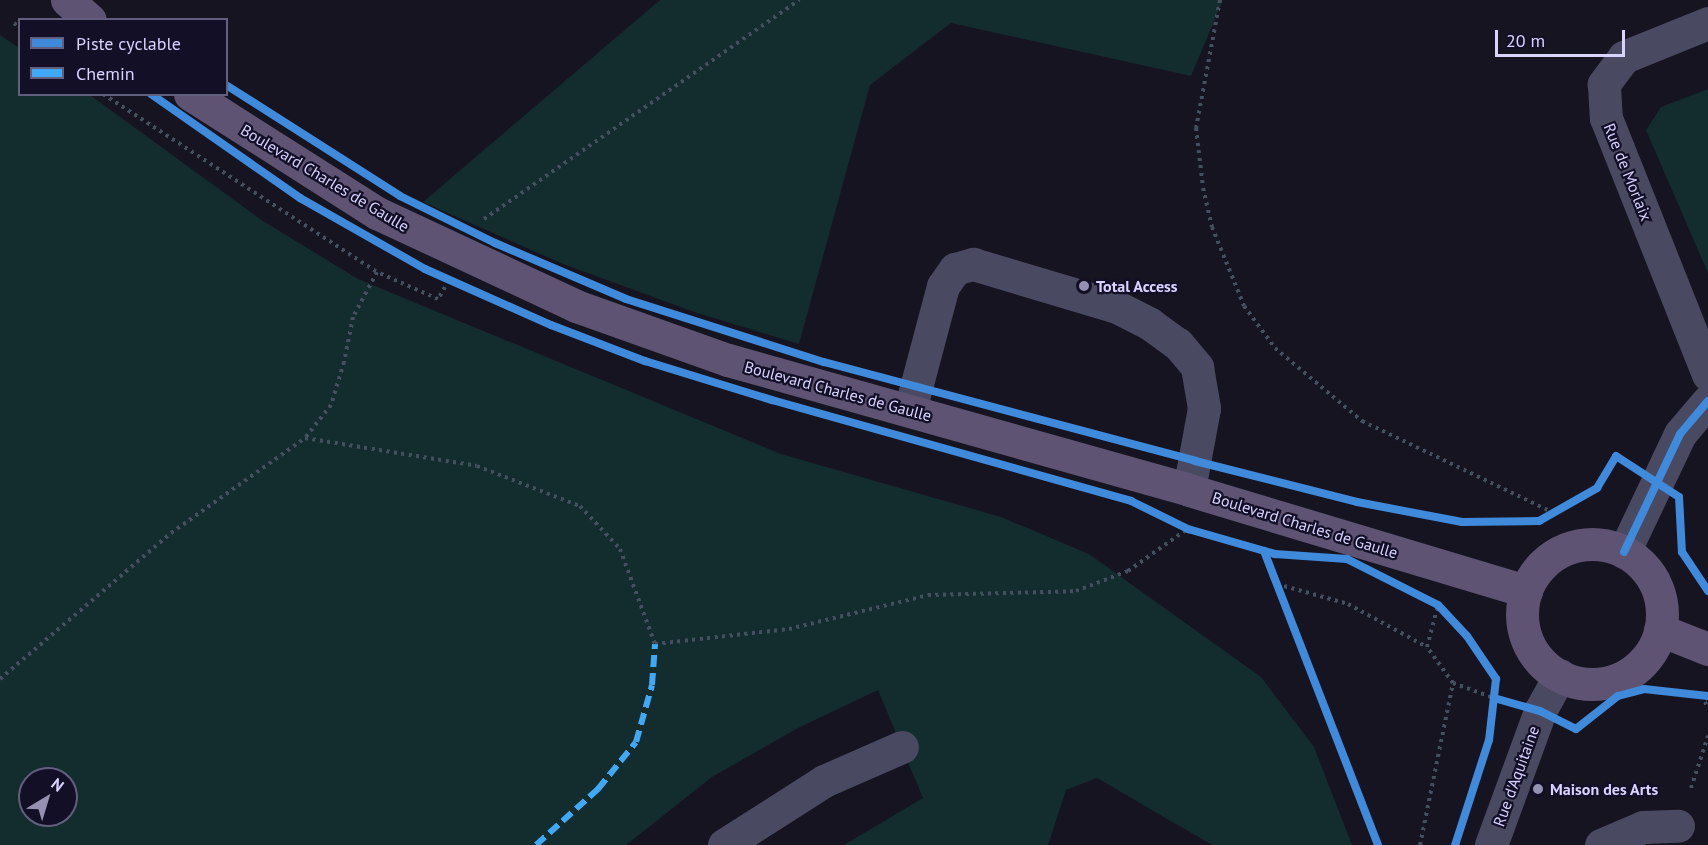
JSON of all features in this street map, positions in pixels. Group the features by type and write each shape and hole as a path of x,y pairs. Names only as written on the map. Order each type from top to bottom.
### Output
{"main road":[{"path":"66,0 88,18"},
{"name":"Boulevard Charles de Gaulle","path":"193,96 377,213 460,255 576,306 728,360 1189,490 1526,591"},
{"path":"1599,544 1624,552 1641,564 1658,590 1662,610 1659,630 1648,656 1627,674 1601,683 1560,675 1542,662 1529,644 1523,623 1526,591 1544,563 1572,546 1599,544"},
{"path":"1659,630 1708,649"}],"street":[{"name":"Rue de Morlaix","path":"1708,23 1624,57 1604,84 1606,118 1708,374"},
{"path":"910,410 943,286 955,270 974,264 1117,307 1150,324 1178,344 1197,367 1204,408 1189,490"},
{"path":"1624,552 1680,434 1708,401"},
{"name":"Rue d'Aquitaine","path":"1491,845 1540,711 1560,675"},
{"path":"724,845 824,781 902,747"},
{"path":"1601,845 1643,827 1678,826"}],"path":[{"path":"105,96 377,272 438,299 472,231 489,214 799,0"},
{"path":"1220,0 1196,128 1212,227 1244,306 1275,348 1362,421 1554,513"},
{"path":"14,23 18,26"},
{"path":"0,679 171,533 305,438 331,405 344,362 353,316 377,272"},
{"path":"305,438 477,466 580,506 620,549 655,644 789,629 928,595 1076,591 1128,571 1188,529"},
{"path":"1178,524 1199,532"},
{"path":"1273,573 1282,595"},
{"path":"1277,584 1348,604 1426,647 1453,683 1494,698"},
{"path":"1426,647 1434,603"},
{"path":"1434,603 1445,613"},
{"path":"1420,845 1453,683"},
{"path":"1492,709 1495,689"},
{"path":"1706,697 1708,709"},
{"path":"1702,753 1708,736"}],"green space":[{"path":"660,0 1223,0 1191,76 951,23 870,85 799,344 697,313 563,264 423,202"},
{"path":"0,35 18,47 18,96 91,96 263,221 358,279 781,454 1001,517 1089,554 1261,677 1314,747 1352,845 1212,845 1097,778 1066,790 1048,845 844,845 923,798 878,690 798,728 712,777 626,845 0,845"},
{"path":"1708,89 1708,273 1646,130 1661,107"}],"marked path":[{"path":"536,845 598,789 636,742 652,685 655,644"}],"cycle path":[{"path":"228,86 400,196 495,243 626,299 824,362 1195,461 1357,502 1462,522 1539,521 1597,488 1616,456 1679,497 1682,552 1708,591"},
{"path":"154,96 300,198 425,269 551,325 645,361 772,400 1131,501 1188,529 1275,554 1347,559 1438,605 1467,636 1496,679 1489,740 1455,845"},
{"path":"1624,552 1680,434 1708,401"},
{"path":"1264,551 1378,845"},
{"path":"1494,698 1540,711 1576,729 1618,696 1644,689 1708,696"}],"place":[{"name":"Total Access","path":"1084,286"},
{"name":"Maison des Arts","path":"1538,789"}]}
